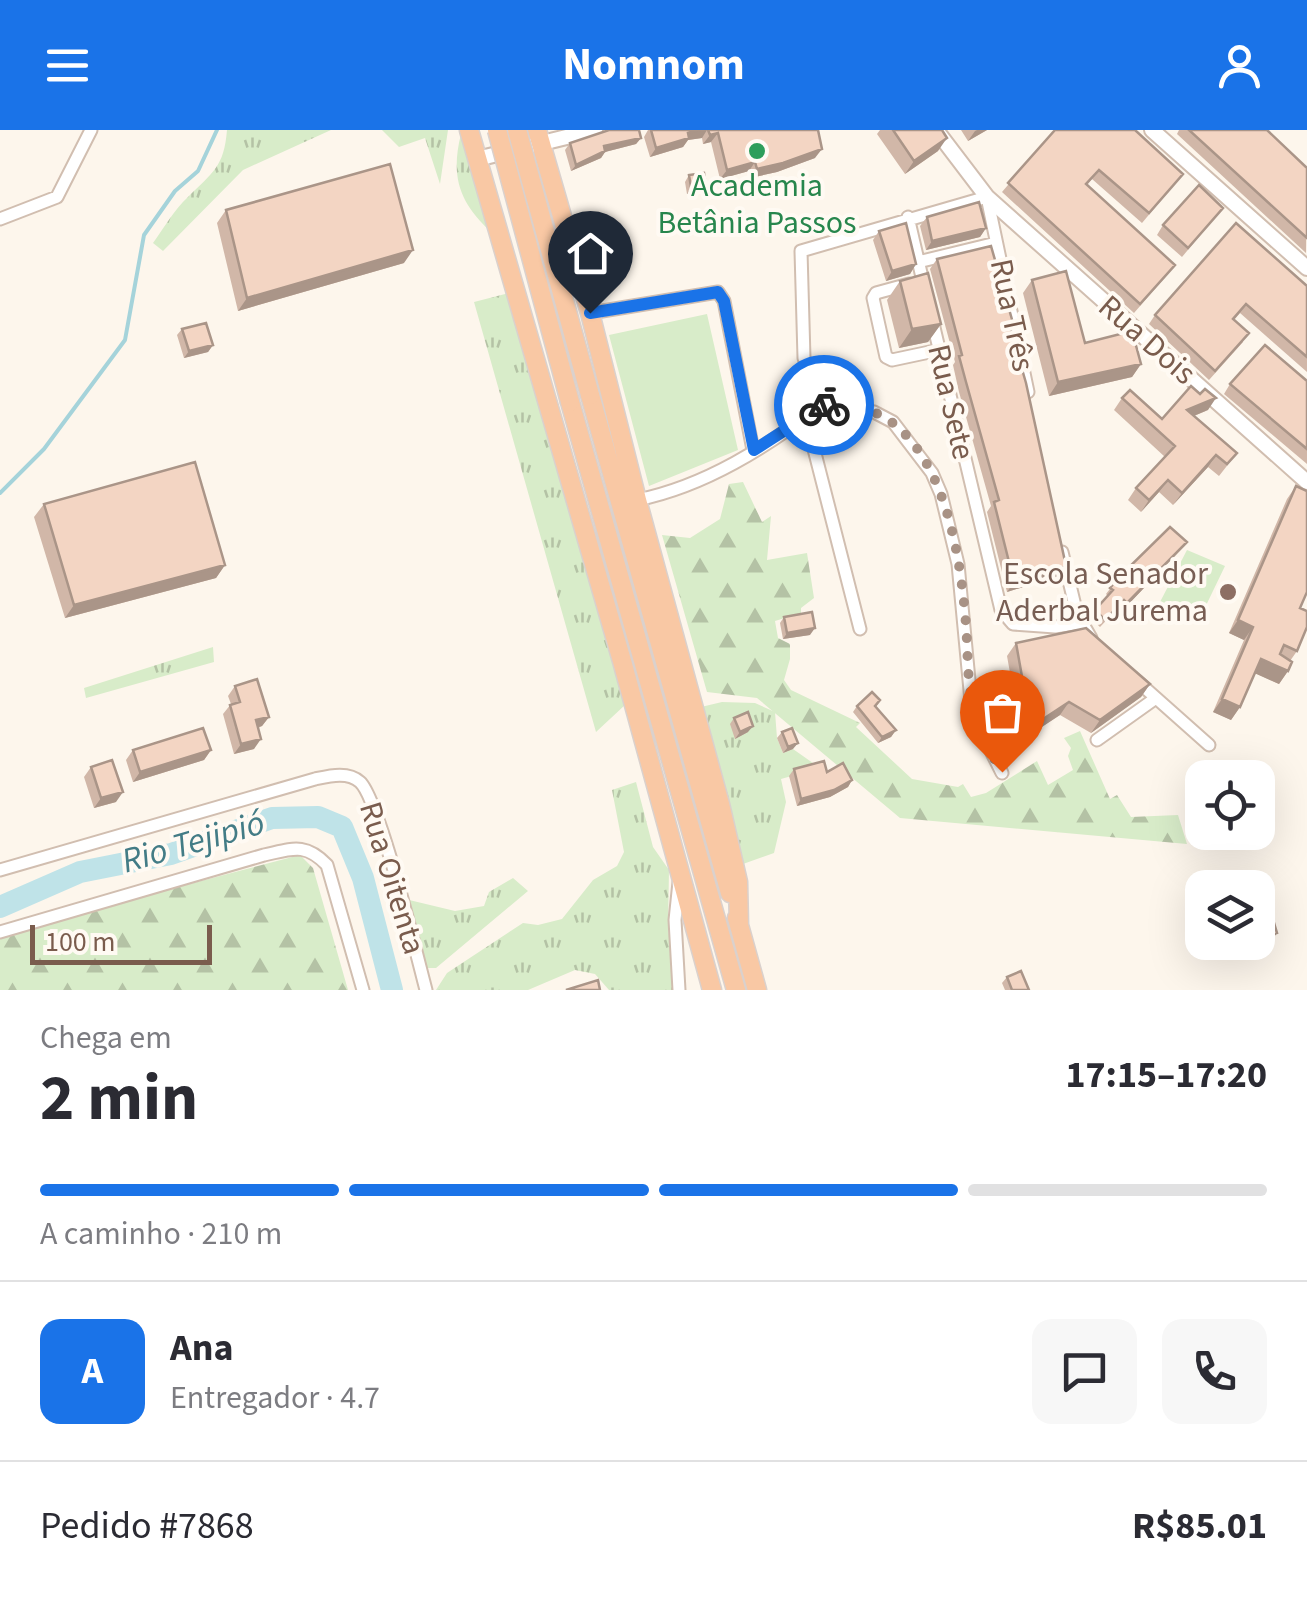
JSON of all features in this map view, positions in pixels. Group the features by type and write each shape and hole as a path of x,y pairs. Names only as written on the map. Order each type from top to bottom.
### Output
{"highway":[{"path":"469,130 712,990"},
{"path":"497,130 736,990"},
{"path":"517,130 757,990"},
{"path":"539,136 720,804 738,882 739,926"}],"street":[{"path":"0,219 57,197 91,130"},
{"path":"477,159 539,136 595,130"},
{"name":"Rua Três","path":"936,130 987,197 1032,412"},
{"path":"1160,133 1307,268"},
{"path":"822,405 804,358 799,254 804,249 908,217 987,197"},
{"name":"Rua Dois","path":"987,197 1307,482"},
{"name":"Rua Sete","path":"908,217 1001,610 1013,624 1054,627 1081,623"},
{"name":"Rua Três","path":"918,262 996,243"},
{"path":"922,280 876,293 872,302 874,313 887,358 939,350"},
{"path":"590,313 711,292 721,295 754,450"},
{"path":"637,500 696,484 728,468 822,405 874,412 892,422 916,448 941,494 958,564 972,701 978,725 1002,772"},
{"path":"806,418 860,629"},
{"path":"1060,543 1081,623 1103,652"},
{"path":"1130,676 1208,745"},
{"path":"1098,740 1156,698"},
{"name":"Rua Oitenta","path":"0,870 315,779 349,776 360,782 376,812 426,990"},
{"path":"0,932 303,848 314,852 326,865 363,990"},
{"path":"679,990 674,920 680,873"}],"green space":[{"path":"227,130 331,130 243,170 163,251 153,243 178,208 216,168"},
{"path":"382,130 448,130 440,184 425,138 399,147"},
{"path":"461,134 492,233 472,211 460,189 457,164"},
{"path":"509,293 625,705 596,732 474,302"},
{"path":"707,314 738,450 649,486 609,335"},
{"path":"743,482 762,522 771,516 767,560 807,553 814,598 801,608 801,613 775,621 778,638 790,644 784,680 791,690 860,723 856,727 912,779 958,787 963,784 971,797 986,793 1037,761 1048,785 1073,770 1068,756 1071,748 1064,738 1080,731 1110,799 1117,795 1131,817 1178,815 1185,844 900,818 757,698 707,692 662,535 690,538 720,519 729,484"},
{"path":"1187,550 1225,566 1199,620 1160,602"},
{"path":"213,647 214,662 86,698 84,688"},
{"path":"722,702 755,703 775,712 777,738 783,753 793,749 820,768 781,779 786,802 774,853 743,864 723,777 701,707"},
{"path":"636,782 653,847 669,870 668,927 676,990 609,990 595,974 575,970 528,990 436,990 447,973 523,923 538,925 562,919 593,880 617,866 624,852 612,790"},
{"path":"300,855 313,868 348,990 0,990 0,934"},
{"path":"513,878 528,891 436,968 425,968 405,899 455,911 484,906 489,892"}],"building":[{"path":"609,130 639,130 641,138 604,146 605,151 576,165 570,143"},
{"path":"651,130 700,130 688,133 689,138 656,148"},
{"path":"708,130 818,130 822,149 757,169 755,162 727,170 718,133 710,135"},
{"path":"893,130 942,130 947,138 914,161"},
{"path":"1055,130 1135,130 1183,174 1149,213 1099,170 1086,184 1175,265 1140,304 1008,183"},
{"path":"1189,130 1267,130 1307,168 1307,238"},
{"path":"390,164 413,250 247,298 226,210"},
{"path":"704,173 706,185 691,187 689,175"},
{"path":"1199,185 1223,208 1188,248 1163,225"},
{"path":"979,202 986,228 932,241 927,217"},
{"path":"906,223 916,264 892,271 879,231"},
{"path":"1236,223 1307,286 1307,357 1246,304 1233,319 1249,333 1215,371 1155,315"},
{"path":"991,246 1013,323 1009,324 1026,383 1066,566 1014,582 994,502 999,500 937,259"},
{"path":"1066,271 1085,343 1132,331 1141,364 1058,382 1032,280"},
{"path":"928,273 941,324 912,329 900,281"},
{"path":"206,323 213,345 189,351 182,329"},
{"path":"1265,345 1307,381 1307,449 1230,384"},
{"path":"1191,386 1200,394 1205,389 1216,398 1187,410 1237,453 1227,464 1216,455 1182,493 1168,480 1149,500 1136,488 1175,446 1122,398 1130,390 1162,419"},
{"path":"195,462 225,565 74,605 44,504"},
{"name":"Escola Senador Aderbal Jurema","path":"1296,486 1307,491 1307,592 1300,608 1307,611 1307,627 1297,651 1284,645 1280,654 1292,662 1288,671 1261,659 1240,707 1222,699 1253,627 1238,620"},
{"path":"1170,527 1187,542 1105,620 1095,610 1113,590 1110,588"},
{"path":"812,612 815,628 787,633 784,617"},
{"path":"1086,628 1150,684 1100,720 1069,702 1031,727 1016,643"},
{"path":"257,679 269,717 256,720 261,739 241,744 230,705 240,702 235,686"},
{"path":"872,692 880,700 875,706 896,730 882,737 857,706"},
{"path":"748,712 753,726 740,732 734,718"},
{"path":"203,728 211,750 140,772 133,750"},
{"path":"792,728 798,743 788,747 782,732"},
{"path":"112,760 123,792 101,798 91,767"},
{"path":"824,761 827,772 843,763 852,780 834,790 801,799 794,769"},
{"path":"1021,971 1029,990 1012,990 1007,977"},
{"path":"598,980 600,990 566,990"}],"waterway":[{"path":"0,493 44,449 125,340 144,235 175,191 198,171 217,130"},
{"name":"Rio Tejipió","path":"0,907 80,872 171,854 272,818 318,817 342,827 363,878 392,990"}],"way so far":[{"path":"824,405 874,412 892,422 916,448 932,474 941,494 958,564 972,701 978,725 1002,772"}],"place":[{"name":"Academia Betânia Passos","path":"757,151"},
{"name":"Escola Senador Aderbal Jurema","path":"1228,592"}],"route":[{"path":"590,313 718,292 724,301 754,450 824,405"}]}
